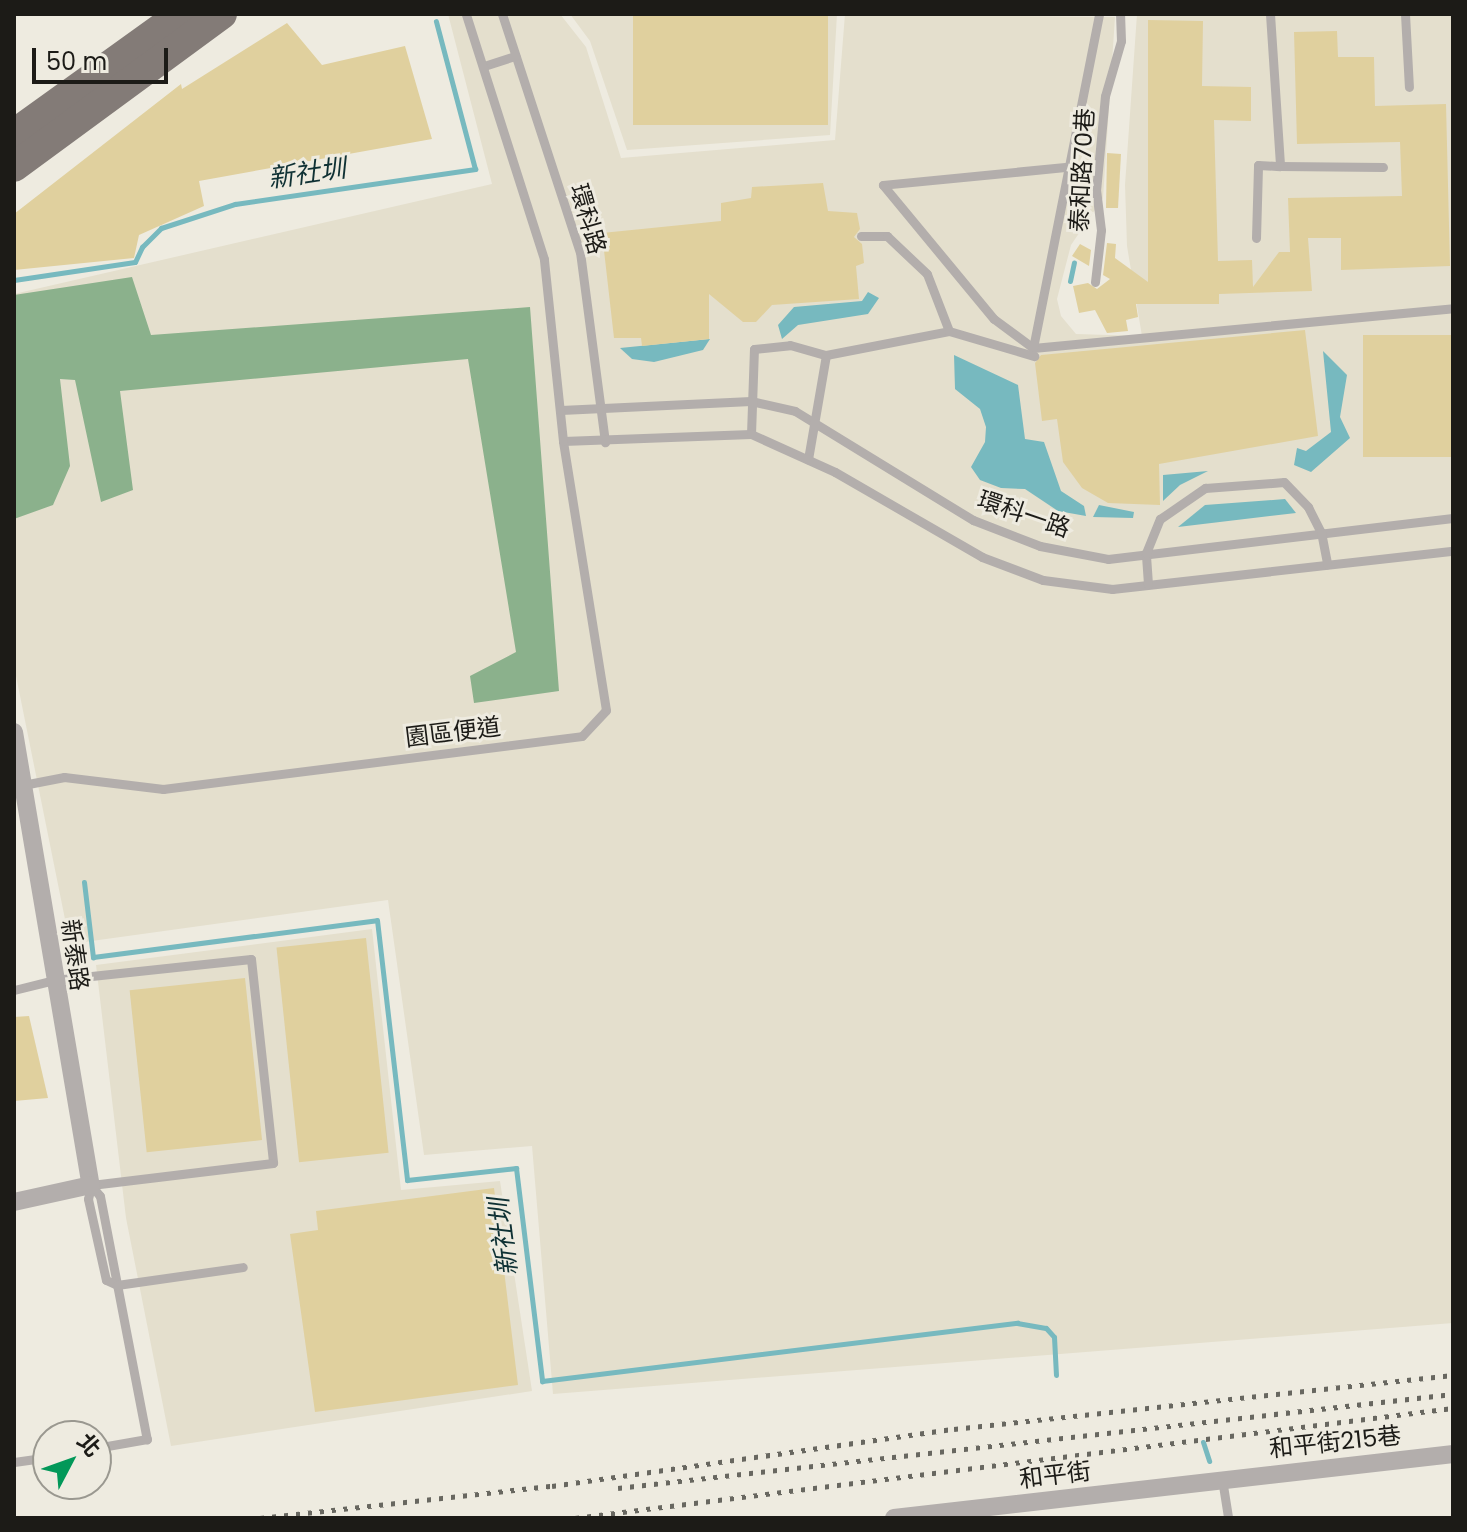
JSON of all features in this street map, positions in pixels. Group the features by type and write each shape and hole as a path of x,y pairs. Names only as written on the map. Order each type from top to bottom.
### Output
{"main road":[{"path":"14,134 181,14"},
{"path":"14,167 222,14"}],"street":[{"name":"新泰路","path":"14,732 91,1185"},
{"path":"14,1202 91,1185"},
{"name":"和平街215巷","path":"1222,1479 1453,1454"},
{"name":"和平街","path":"894,1518 1222,1479"}],"lane":[{"path":"466,14 544,259 563,441"},
{"name":"環科路","path":"502,14 580,252 605,442"},
{"path":"1033,352 1065,167 1099,14"},
{"name":"泰和路70巷","path":"1095,282 1101,230 1096,191 1105,96 1121,41 1120,14"},
{"path":"1270,14 1280,166"},
{"path":"1405,14 1409,87"},
{"path":"484,66 515,56"},
{"path":"1256,238 1258,165 1383,167"},
{"path":"1033,352 994,319 883,185 1065,167"},
{"path":"861,236 887,236 927,274 949,331"},
{"path":"751,434 754,349 790,345 826,355 949,331 1033,352 1453,308"},
{"path":"808,459 826,355"},
{"name":"環科一路","path":"561,410 751,401 795,411 973,520 1054,549 1108,559 1453,518"},
{"name":"環科一路","path":"563,441 605,442 695,433 751,434 808,459 982,557 1043,580 1112,589 1453,551"},
{"name":"園區便道","path":"23,785 64,777 163,789 582,736 606,710 563,441"},
{"path":"1148,584 1146,553 1160,519 1205,488 1284,482 1308,507 1321,532 1327,564"},
{"path":"14,990 54,980 251,959 273,1163 91,1185"},
{"name":"新泰路","path":"91,1185 100,1196 147,1439 112,1445"},
{"path":"117,1285 243,1267"},
{"path":"1222,1479 1228,1518"}],"shaded area":[{"path":"448,14 560,14 586,47 621,158 835,140 845,14 1115,17 1103,198 1071,245 1057,299 1061,316 1076,334 1142,336 1127,246 1125,185 1137,14 1453,14 1453,1323 553,1394 532,1146 424,1155 388,900 70,944 14,666 14,294 492,184"},
{"path":"570,14 837,14 830,135 627,150 590,41"},
{"path":"372,929 401,1190 500,1181 532,1391 171,1446 126,1218 96,965"}],"green space":[{"path":"132,277 151,335 530,307 559,691 474,703 470,676 516,652 468,359 120,391 133,490 101,502 75,380 60,379 70,466 53,505 14,519 14,295"}],"water":[{"path":"868,292 879,298 868,314 798,325 782,339 778,325 794,307 862,301"},
{"path":"710,339 703,350 654,362 632,359 620,348"},
{"path":"1323,351 1347,375 1340,417 1350,438 1311,472 1294,465 1297,448 1306,451 1331,432"},
{"path":"954,355 1018,385 1025,439 1044,442 1061,491 1084,506 1086,516 1058,511 1025,489 1001,488 980,480 971,467 985,442 986,427 980,409 955,389"},
{"path":"1208,471 1180,485 1163,501 1163,475"},
{"path":"1285,499 1296,513 1178,527 1205,505"},
{"path":"1099,505 1134,512 1133,518 1093,517"}],"building":[{"path":"633,14 828,14 828,125 633,125"},
{"path":"1148,20 1203,21 1202,86 1251,87 1251,121 1214,120 1218,261 1252,260 1253,287 1279,252 1290,252 1288,198 1402,196 1400,142 1297,144 1294,32 1337,31 1338,57 1374,57 1375,106 1446,104 1450,266 1341,270 1341,238 1308,238 1312,291 1219,294 1219,304 1136,304 1138,317 1126,320 1128,331 1107,333 1095,310 1079,313 1073,286 1088,283 1097,289 1110,279 1103,275 1107,243 1116,244 1115,258 1148,282"},
{"path":"287,23 322,65 405,46 432,139 199,181 204,206 139,235 134,258 14,270 14,214 181,84 182,89"},
{"path":"1107,153 1121,154 1118,208 1106,208"},
{"path":"823,183 828,211 857,213 860,229 854,237 862,244 864,263 856,266 859,299 772,305 756,322 743,322 709,294 709,339 642,346 641,338 614,338 602,233 721,221 721,203 751,198 752,187"},
{"path":"1080,244 1091,250 1089,266 1072,256"},
{"path":"1305,330 1318,436 1159,464 1160,505 1108,503 1082,488 1063,462 1057,419 1042,421 1035,363 1041,355"},
{"path":"1363,335 1453,335 1453,457 1363,457"},
{"path":"366,938 389,1153 299,1162 276,947"},
{"path":"245,978 262,1140 147,1152 130,990"},
{"path":"29,1016 48,1098 14,1101 14,1017"},
{"path":"494,1188 518,1385 315,1412 290,1234 318,1230 316,1211"}],"waterway":[{"name":"新社圳","path":"14,280 135,262 142,247 161,228 235,204 475,169 436,21"},
{"path":"1070,281 1074,262"},
{"name":"新社圳","path":"84,882 93,957 377,920 407,1180 516,1168 542,1381 1017,1323 1046,1328 1054,1337 1056,1375"},
{"name":"新社圳","path":"1203,1442 1209,1461"}],"railway":[{"path":"260,1518 552,1486 954,1429 1453,1375"},
{"path":"618,1488 1453,1394"},
{"path":"575,1518 1453,1408"}]}
